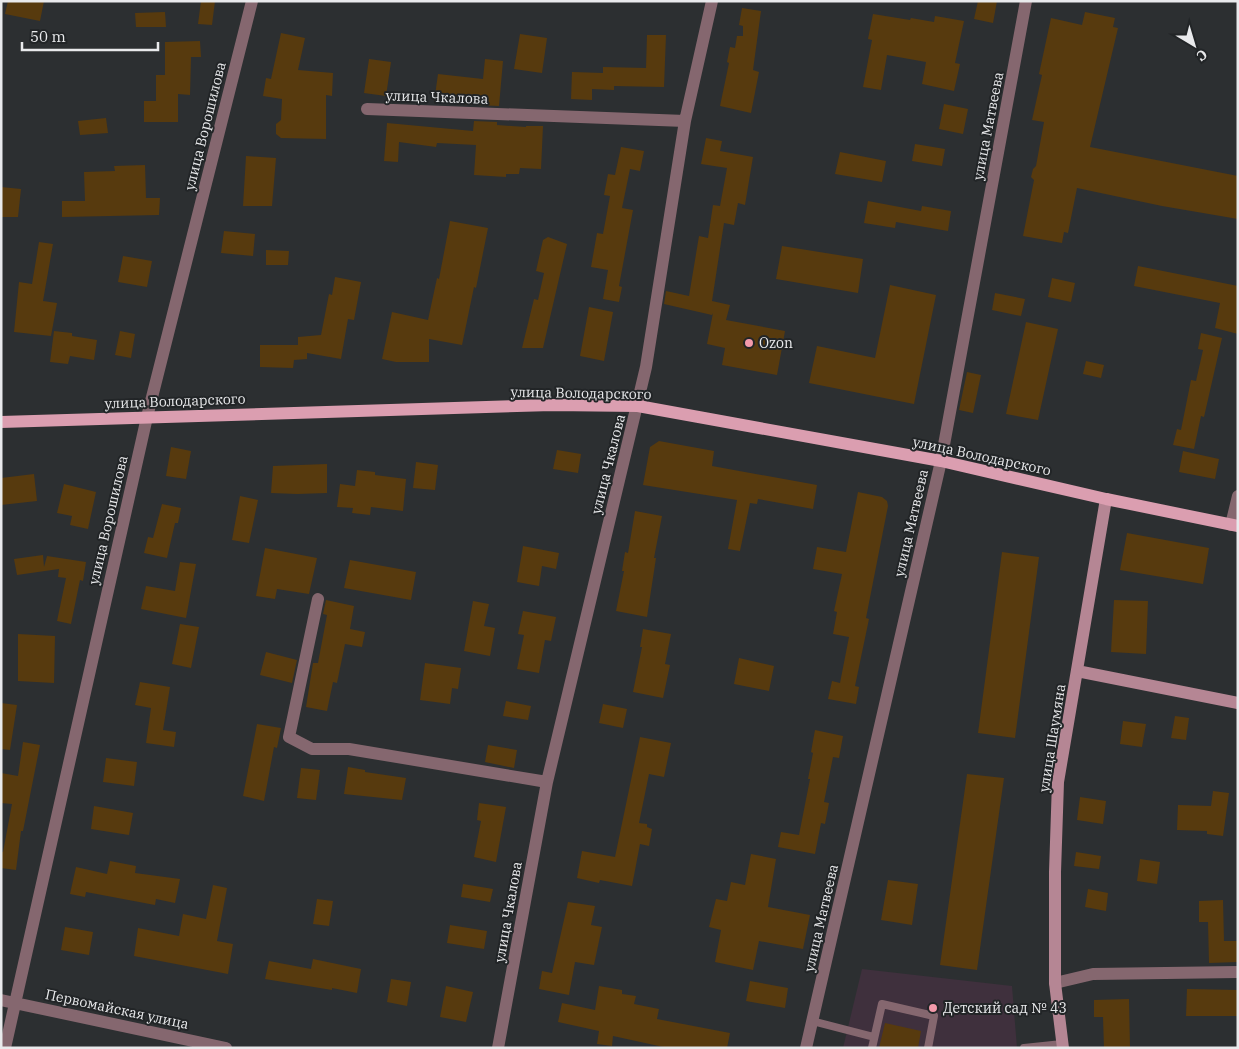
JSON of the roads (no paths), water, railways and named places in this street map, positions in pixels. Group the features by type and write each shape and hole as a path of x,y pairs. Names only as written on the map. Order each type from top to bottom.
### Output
{"main road":[{"name":"улица Володарского","path":"1,422 552,404 638,406 941,461 1106,499 1234,525"},
{"name":"улица Шаумяна","path":"1063,1046 1055,984 1054,872 1058,782 1106,499"},
{"path":"1077,671 1238,703"}],"street":[{"name":"улица Ворошилова","path":"5,1048 146,417 252,1"},
{"name":"улица Чкалова","path":"498,1048 547,782 646,367 686,121 712,1"},
{"name":"улица Матвеева","path":"806,1048 941,461 1026,1"},
{"name":"улица Чкалова","path":"367,109 686,121"},
{"path":"1234,525 1238,496"},
{"path":"318,599 289,737 312,749 349,749 547,782"},
{"path":"1055,984 1093,974 1238,972"},
{"name":"Первомайская улица","path":"1,1000 226,1048"}],"lane":[{"path":"872,1048 882,1004 934,1016 928,1048"},
{"path":"812,1021 874,1037"},
{"path":"1024,1048 1063,1046"}],"place":[{"name":"Ozon","path":"749,343"},
{"name":"Детский сад № 43","path":"933,1008"}]}
